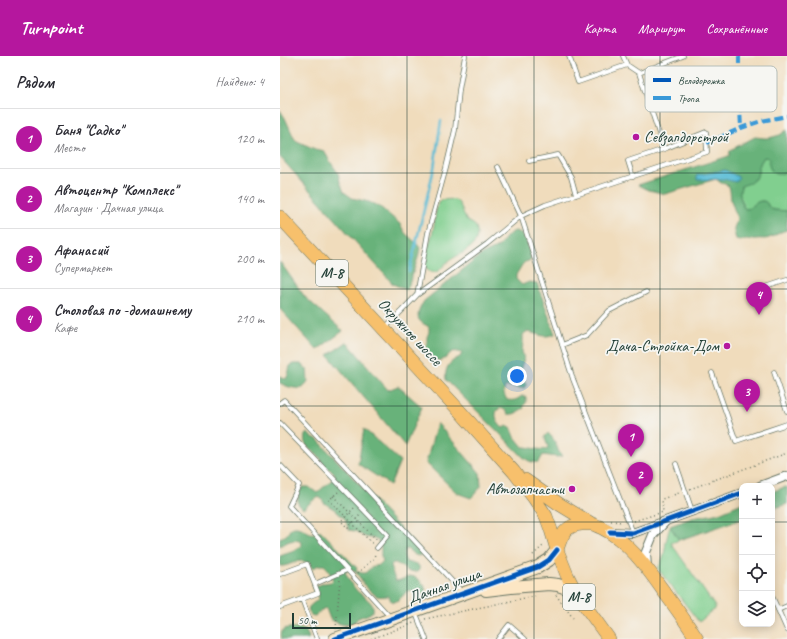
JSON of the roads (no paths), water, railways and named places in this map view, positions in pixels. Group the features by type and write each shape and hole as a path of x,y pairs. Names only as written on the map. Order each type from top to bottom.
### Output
{"main road":[{"name":"Окружное шоссе","path":"280,217 456,407 514,472 546,516 557,550 576,593 609,639"},
{"name":"Окружное шоссе","path":"514,472 559,504 592,524"},
{"name":"Окружное шоссе","path":"557,550 564,532 571,526 579,524 609,526 647,568 684,618 697,639"}],"street":[{"path":"768,483 787,476"},
{"path":"609,526 633,532 739,494"},
{"path":"647,568 646,552 653,535 667,520"},
{"name":"Дачная улица","path":"335,634 391,619 417,616 463,593 538,567 549,560 557,550"},
{"name":"Дачная улица","path":"463,593 549,584 558,585 576,593"}],"lane":[{"path":"417,295 428,233 455,130 459,90 465,56"},
{"path":"569,56 578,82 627,65"},
{"path":"624,56 627,65 639,73 645,91"},
{"path":"657,66 683,56"},
{"path":"639,73 645,71"},
{"path":"652,112 664,149"},
{"path":"384,329 417,295 488,244 521,216 545,205 633,177 707,152 706,132 664,149 628,161 633,177"},
{"path":"530,161 558,155 571,177 576,195"},
{"path":"498,167 521,216 573,379 633,532"},
{"path":"762,288 787,280"},
{"path":"562,345 587,335 609,311 646,292"},
{"path":"774,372 787,411"},
{"path":"712,373 736,441 787,424"},
{"path":"280,403 284,400 463,593"},
{"path":"280,424 388,535 376,548"},
{"path":"676,464 692,511"},
{"path":"280,465 299,485 289,506 391,619"},
{"path":"280,574 307,564 318,593 280,607"},
{"path":"315,584 347,570"},
{"path":"302,598 317,639"},
{"path":"775,603 787,630"},
{"path":"778,610 787,606"},
{"path":"417,616 426,639"},
{"path":"498,639 509,625 525,639"}],"water":[{"path":"725,170 739,177 736,182 722,179 697,180 697,175"}],"waterway":[{"path":"409,272 434,168 441,121"}],"place":[{"name":"Севзапдорстрой","path":"636,137"},
{"name":"Столовая по -домашнему","path":"759,315"},
{"name":"Дача-Стройка-Дом","path":"727,346"},
{"name":"Афанасий","path":"747,412"},
{"name":"Баня \"Садко\"","path":"631,457"},
{"name":"Автозапчасти","path":"572,489"},
{"name":"Автоцентр \"Комплекс\"","path":"640,495"}]}
